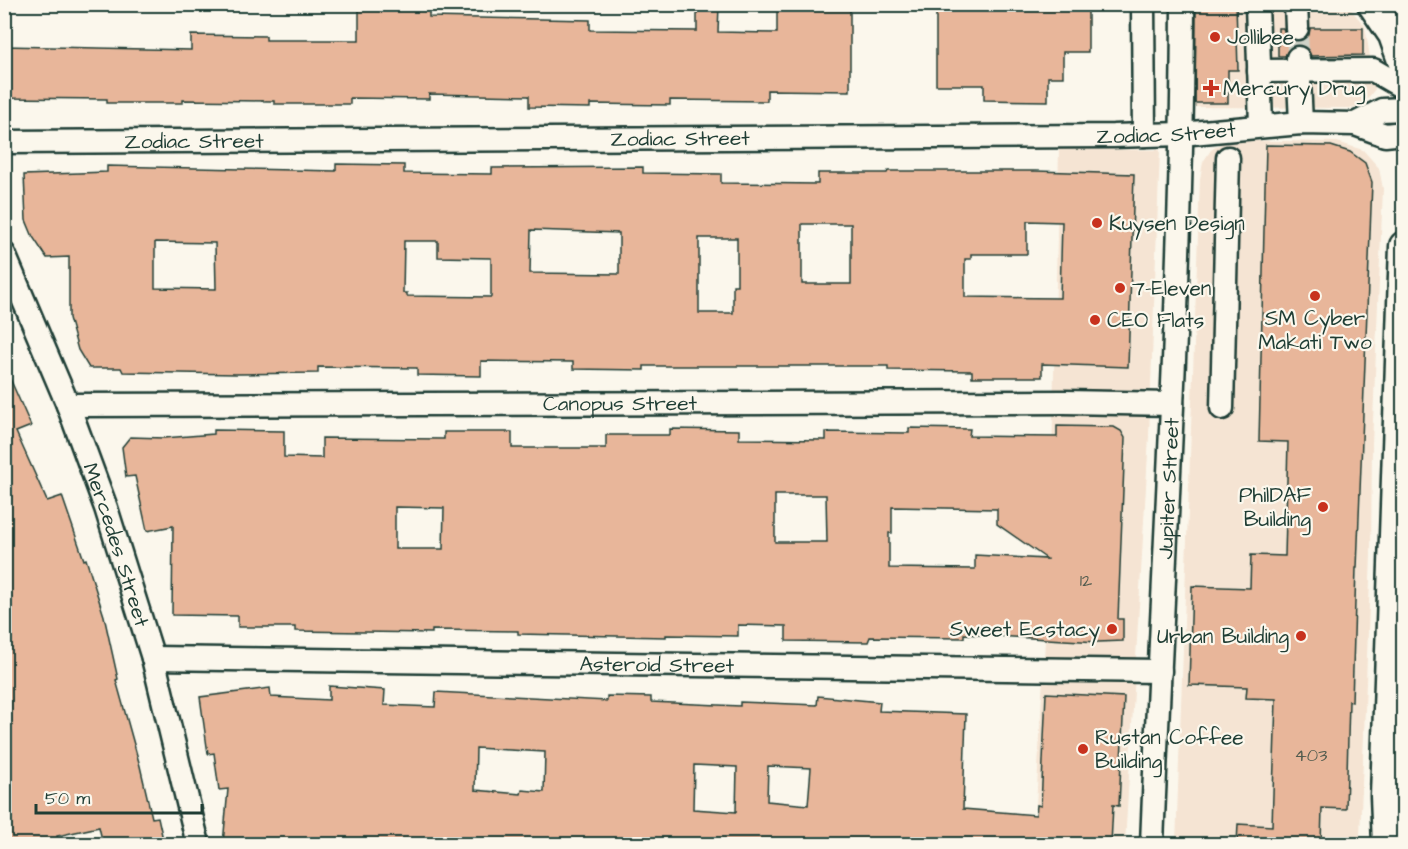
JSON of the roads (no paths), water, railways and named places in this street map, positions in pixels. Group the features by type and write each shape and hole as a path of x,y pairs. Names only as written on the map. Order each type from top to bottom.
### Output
{"main road":[{"path":"1372,4 1393,35 1404,66"},
{"path":"1377,4 1404,46"},
{"path":"1388,844 1385,796 1404,246"},
{"path":"1388,844 1402,797 1404,770"}],"street":[{"path":"1143,4 1144,135"},
{"name":"Jupiter Street","path":"1152,844 1172,404 1183,4"},
{"path":"1257,4 1261,125"},
{"path":"1296,4 1297,28"},
{"path":"1259,71 1298,63 1374,70 1404,88"},
{"path":"1298,63 1301,123"},
{"name":"Zodiac Street","path":"1354,124 1382,110 1404,109"},
{"name":"Zodiac Street","path":"4,142 1144,135 1181,134 1301,123 1354,124 1385,135 1404,134"},
{"path":"1222,408 1228,158"},
{"name":"Mercedes Street","path":"4,254 68,405 106,508 153,658 198,844"},
{"name":"Canopus Street","path":"68,405 1041,402 1172,404"},
{"name":"Asteroid Street","path":"153,658 1160,671"}],"tunnel":[{"path":"1297,28 1298,56"}],"place":[{"name":"Jollibee","path":"1215,37"},
{"name":"Mercury Drug","path":"1211,88"},
{"name":"Kuysen Design","path":"1097,223"},
{"name":"7-Eleven","path":"1120,288"},
{"name":"SM Cyber Makati Two","path":"1315,296"},
{"name":"CEO Flats","path":"1095,320"},
{"name":"PhilDAF Building","path":"1323,507"},
{"name":"Sweet Ecstacy","path":"1112,629"},
{"name":"Urban Building","path":"1301,636"},
{"name":"Rustan Coffee Building","path":"1083,749"}]}
